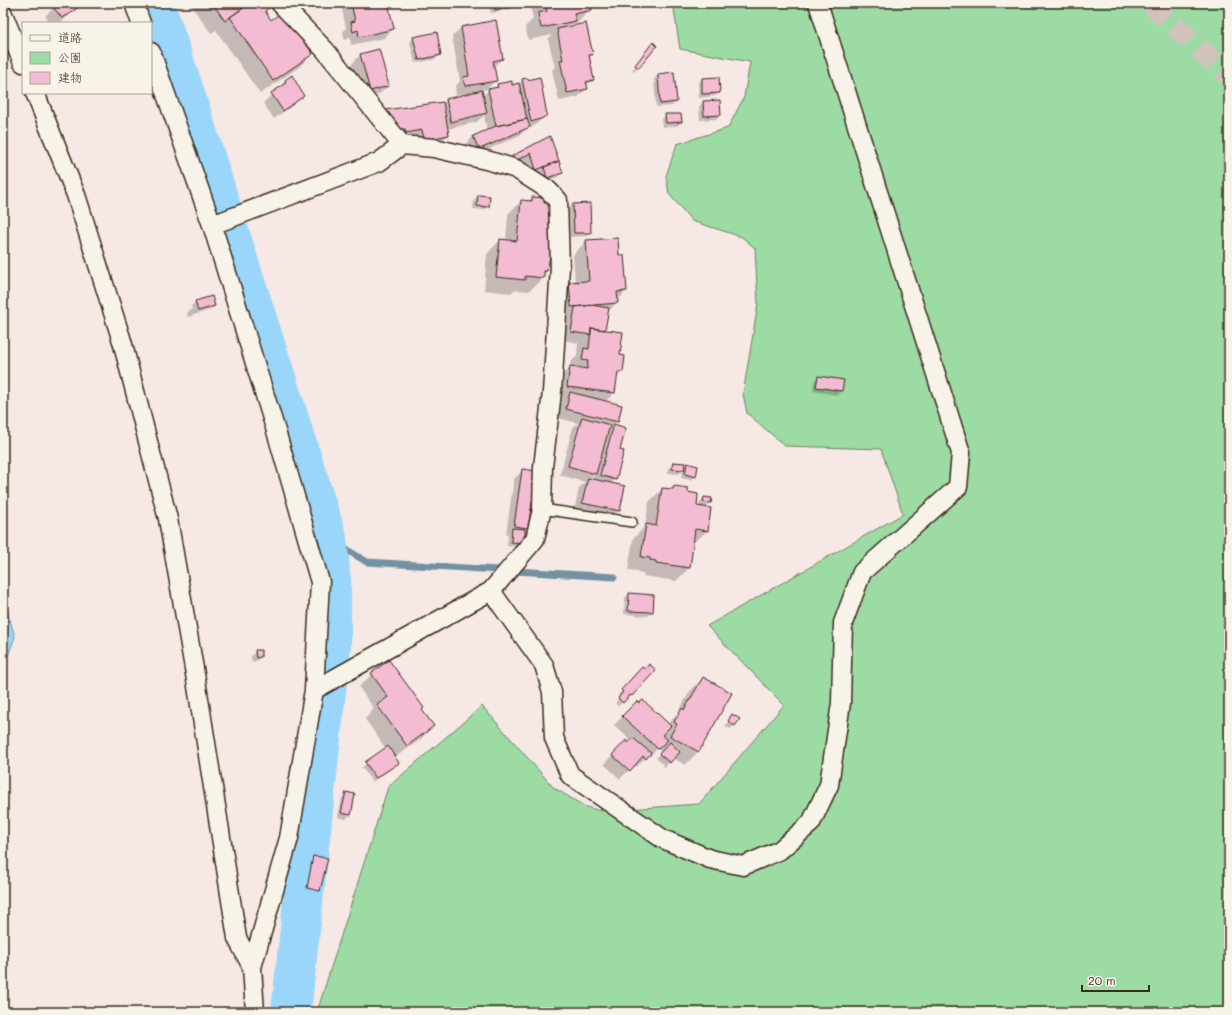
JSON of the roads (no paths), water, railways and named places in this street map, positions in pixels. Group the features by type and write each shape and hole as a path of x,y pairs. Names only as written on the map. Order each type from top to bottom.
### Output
{"street":[{"path":"134,3 141,22"},
{"path":"280,3 325,50 402,145"},
{"path":"496,585 544,665 552,692 554,738 570,776 663,839 710,859 743,866 780,850 811,823 829,786 841,703 843,623 862,572 958,487 961,454 818,3"},
{"path":"3,14 22,61"},
{"path":"152,55 212,225 320,582 314,690 289,838 252,968 255,1012"},
{"path":"35,94 76,195 122,340 168,519 196,680 237,938 252,968"},
{"path":"212,225 380,162 402,145 434,148 490,161 516,169 547,189 558,200 560,267 552,392 543,467 542,509 535,539 496,585 314,690"}],"lane":[{"path":"542,509 632,522"}],"water":[{"path":"3,597 15,637 3,669"}],"waterway":[{"path":"154,3 181,82 327,538 331,582 331,645 291,1012"},
{"path":"327,538 367,562 614,577"}],"tunnel":[{"path":"1150,3 1229,76"}]}
